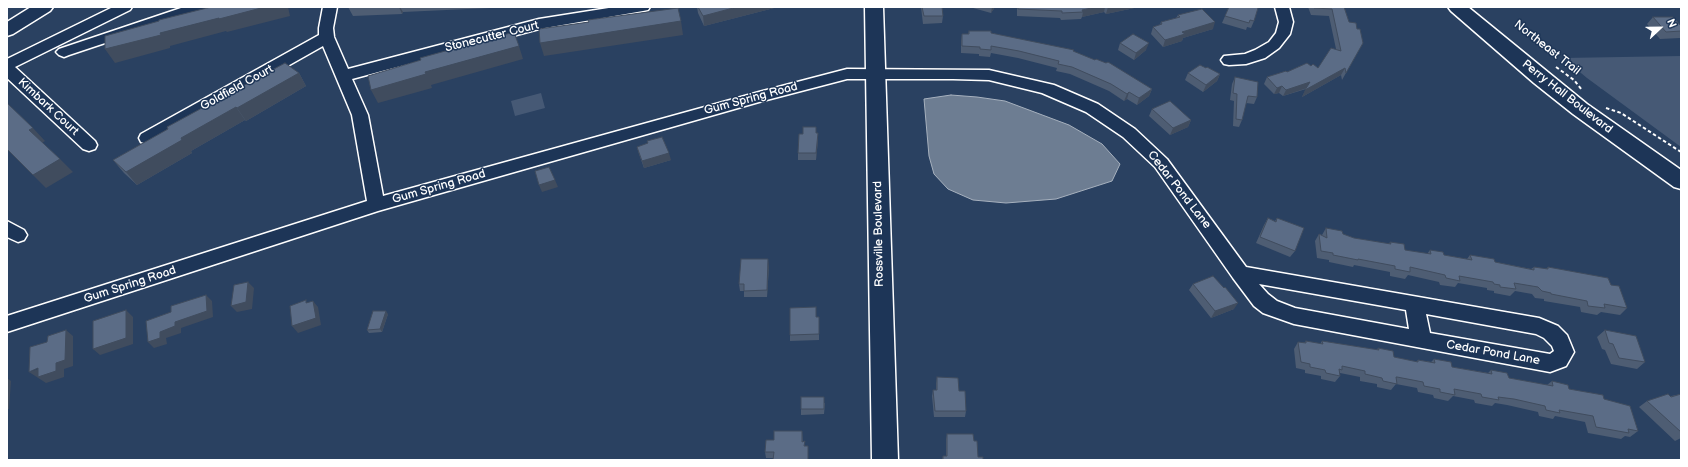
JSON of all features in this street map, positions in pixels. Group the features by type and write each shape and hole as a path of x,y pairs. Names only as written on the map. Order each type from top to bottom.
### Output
{"main road":[{"path":"7,12 16,7"},
{"path":"7,30 44,7"},
{"name":"Rossville Boulevard","path":"874,7 884,460"},
{"name":"Perry Hall Boulevard","path":"1457,7 1580,109 1681,181"}],"street":[{"path":"7,65 125,7"},
{"path":"64,52 199,7"},
{"path":"330,7 326,28 327,37 360,116 376,205"},
{"name":"Stonecutter Court","path":"343,76 539,24 643,7"},
{"path":"1230,60 1246,59 1260,54 1274,45 1283,34 1286,22 1282,7"},
{"name":"Goldfield Court","path":"147,138 327,37"},
{"name":"Kimbark Court","path":"7,68 89,145"},
{"name":"Gum Spring Road","path":"7,324 376,205 759,96 847,74 876,73"},
{"name":"Cedar Pond Lane","path":"876,73 989,75 1048,89 1092,108 1129,133 1161,163 1240,273 1261,300 1282,312 1294,316 1550,363 1558,360 1564,352 1560,341 1551,332 1539,326 1240,273"},
{"path":"1415,304 1421,340"}],"path":[{"name":"Northeast Trail","path":"1551,65 1574,80 1583,93"},
{"path":"1602,107 1620,113 1681,152"}],"shaded area":[{"path":"1681,56 1681,147 1587,78 1563,58"},
{"path":"541,93 545,108 515,116 511,101"},
{"path":"951,95 1005,101 1069,125 1102,144 1120,164 1112,181 1056,199 1006,203 973,200 948,189 934,174 929,156 924,99"}],"building":[{"path":"211,7 265,7 160,33 161,35 105,49 105,36"},
{"path":"698,7 737,7 703,16"},
{"path":"922,7 942,7 943,16 924,16"},
{"path":"1018,7 1096,7 1082,10 1083,12 1062,13 1062,11 1018,9"},
{"path":"1229,7 1258,8 1254,21 1250,20 1249,23 1225,16"},
{"path":"1314,7 1344,7 1349,22 1356,23 1357,29 1360,29 1363,43 1346,73 1345,68 1305,90 1310,82 1286,90 1282,86 1277,88 1267,77 1286,71 1287,72 1307,63 1311,66 1313,64 1318,68 1331,48 1341,51 1332,9"},
{"path":"678,8 681,21 540,43 539,29 589,22 588,20"},
{"path":"1202,9 1215,22 1182,32 1185,34 1165,40 1153,27 1162,24 1161,22 1180,17 1178,15"},
{"path":"1653,17 1673,17 1681,26 1681,31 1666,32"},
{"path":"969,31 991,31 991,33 1074,50 1073,51 1095,60 1096,59 1106,63 1108,62 1152,89 1139,98 1129,92 1127,94 1111,84 1072,67 1058,64 1059,61 991,46 991,50 980,49 980,47 962,46 962,34 969,34"},
{"path":"514,32 519,46 425,72 426,74 371,90 368,76 421,60 420,58"},
{"path":"1133,34 1149,43 1136,53 1120,43"},
{"path":"285,63 299,73 181,138 182,140 126,172 113,160 168,129 167,127"},
{"path":"1200,65 1220,74 1206,85 1188,73"},
{"path":"1235,77 1258,82 1257,97 1248,96 1242,120 1236,119 1237,94 1233,93"},
{"path":"1170,101 1191,120 1173,128 1152,109"},
{"path":"7,103 33,128 29,130 60,159 33,175 7,149"},
{"path":"803,127 816,127 816,133 818,133 816,153 798,153 799,134 803,134"},
{"path":"662,137 669,153 642,161 637,147 648,143 647,141"},
{"path":"549,167 555,180 539,185 535,171"},
{"path":"1268,218 1276,222 1277,218 1304,228 1295,251 1260,237"},
{"path":"1326,228 1342,231 1343,234 1354,238 1391,244 1390,242 1404,244 1405,250 1431,254 1430,250 1443,252 1444,255 1472,260 1470,255 1494,259 1495,262 1534,270 1534,267 1548,269 1548,267 1608,278 1611,285 1619,286 1627,308 1604,304 1605,308 1588,306 1587,301 1551,294 1542,291 1538,287 1514,283 1516,289 1500,287 1500,285 1494,284 1493,282 1459,276 1460,281 1446,278 1445,275 1410,267 1410,272 1395,269 1395,266 1333,255 1333,253 1321,251 1319,234 1327,238"},
{"path":"741,259 768,259 767,290 744,291 744,284 739,284"},
{"path":"1213,276 1224,288 1225,287 1238,303 1215,311 1193,284"},
{"path":"248,282 246,302 231,306 234,285"},
{"path":"206,295 207,311 175,322 175,326 160,332 160,338 148,342 146,321 171,312 171,306"},
{"path":"306,300 306,303 313,301 316,318 292,326 290,306"},
{"path":"816,307 816,317 819,317 819,334 790,335 790,308"},
{"path":"126,310 126,338 93,349 93,321"},
{"path":"373,311 386,311 380,329 367,330"},
{"path":"66,330 65,360 56,363 56,371 38,377 38,368 29,372 30,347 47,342 48,336"},
{"path":"1605,330 1636,336 1645,362 1619,358 1613,344 1609,343"},
{"path":"1306,341 1323,344 1322,341 1379,350 1378,348 1393,351 1394,357 1418,362 1418,360 1435,363 1434,359 1451,362 1452,367 1492,374 1491,370 1507,373 1509,378 1553,386 1552,381 1568,385 1569,389 1603,395 1604,399 1630,406 1638,431 1628,429 1629,433 1596,427 1593,416 1559,410 1560,413 1546,410 1545,406 1514,399 1498,397 1499,400 1482,397 1481,394 1454,389 1455,395 1440,392 1440,389 1424,386 1423,382 1397,377 1397,384 1383,381 1382,378 1365,374 1365,371 1342,366 1342,370 1339,369 1340,376 1326,373 1325,370 1310,367 1310,364 1301,362 1298,342 1306,343"},
{"path":"937,377 958,378 959,391 965,391 966,411 935,411 933,390 937,390"},
{"path":"1668,394 1671,397 1681,394 1681,432 1647,401"},
{"path":"801,397 824,397 824,409 801,409"},
{"path":"774,431 802,431 802,442 805,441 804,446 808,446 808,460 773,460 774,452 765,452 766,440 774,440"},
{"path":"947,434 973,434 974,441 977,441 978,457 983,457 983,460 943,460 943,456 947,456"}]}
